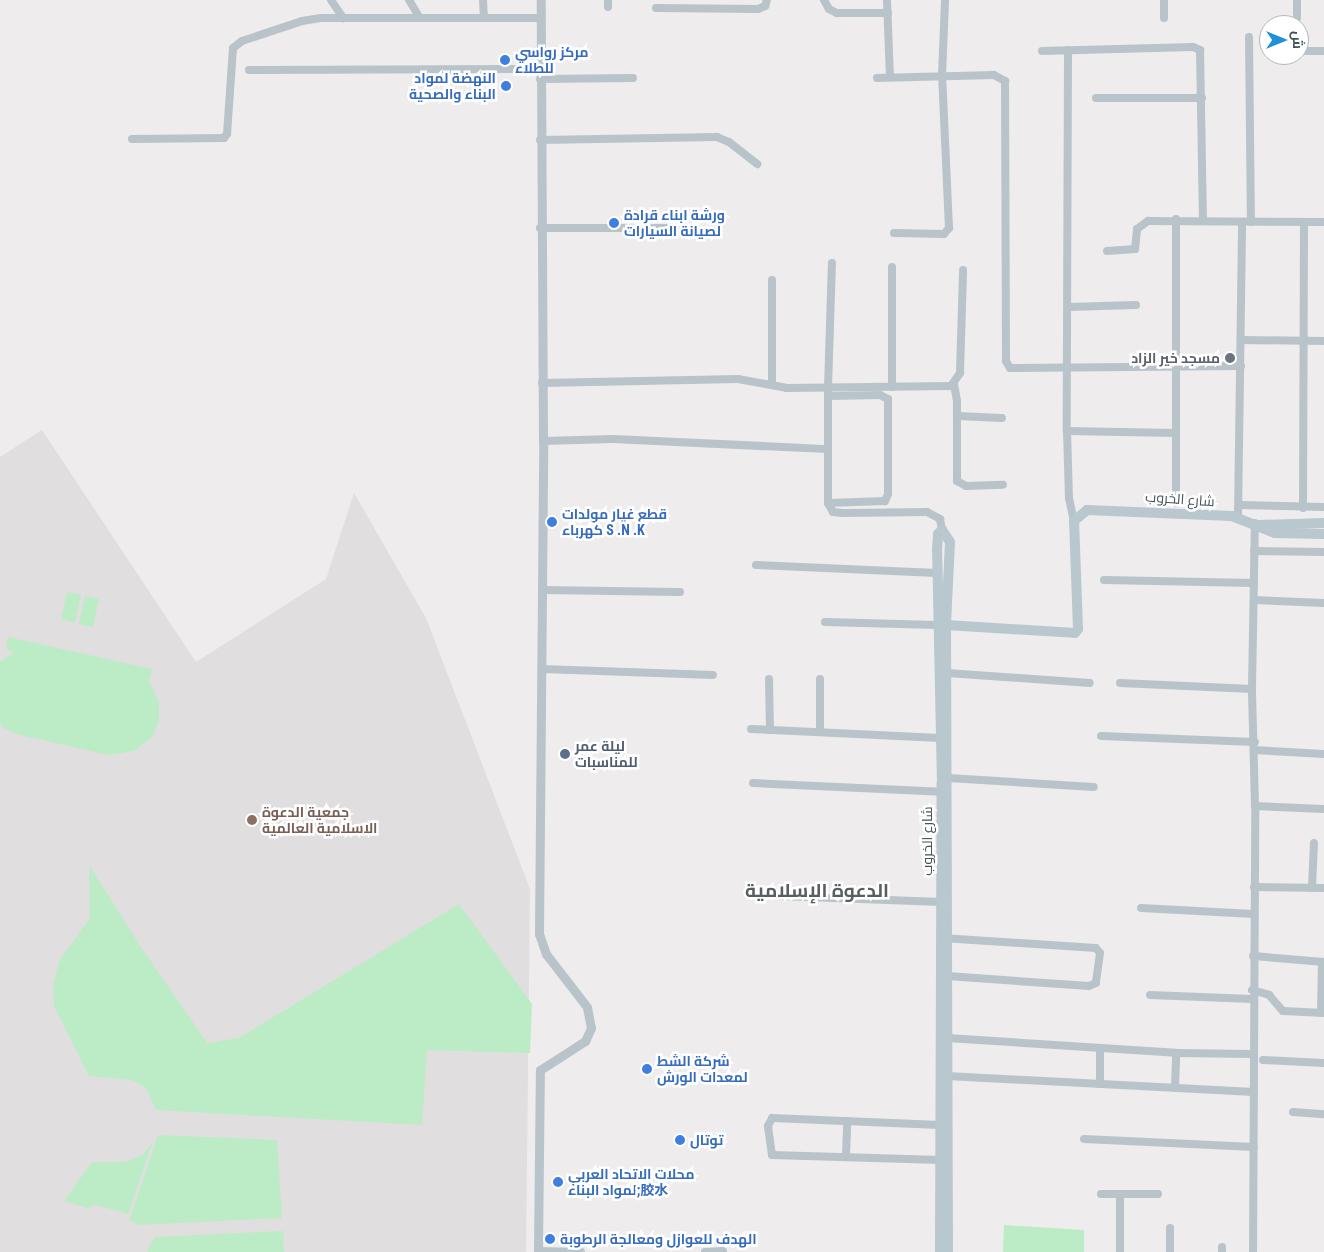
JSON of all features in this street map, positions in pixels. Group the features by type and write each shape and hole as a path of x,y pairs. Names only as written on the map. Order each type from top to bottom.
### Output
{"main road":[{"name":"شارع الخروب","path":"1074,521 1087,510 1112,509 1238,517 1280,534 1324,534"},
{"path":"941,625 1077,632 1074,521"},
{"name":"شارع الخروب","path":"1258,524 1324,523"},
{"name":"شارع الخروب","path":"940,1252 940,1125 944,939 948,778 947,673 941,625 937,573 937,539 942,530 950,542 941,625 940,738 941,902 944,939 947,976 948,1252"}],"street":[{"path":"331,0 343,18"},
{"path":"408,0 420,18"},
{"path":"483,0 484,18"},
{"path":"541,0 540,228 543,441 540,944 587,1006 591,1028 584,1041 540,1070 538,1251 581,1252"},
{"path":"656,8 758,9 765,6 767,0"},
{"path":"824,0 829,9 837,13 888,13"},
{"path":"887,0 890,77"},
{"path":"894,233 939,234 948,232 942,76 945,0"},
{"path":"1164,0 1164,18"},
{"path":"1297,0 1297,15"},
{"path":"132,140 224,138 227,134 231,54 237,43 302,21 343,18 540,18"},
{"path":"1250,37 1251,222"},
{"path":"1042,51 1197,47 1201,56 1203,221"},
{"path":"1068,50 1066,217 1069,307 1067,431 1069,498 1074,521"},
{"path":"1309,51 1324,51"},
{"path":"249,70 540,69"},
{"path":"877,78 994,75 1005,80 1006,361 1013,369 1068,370 1241,366"},
{"path":"540,80 633,78"},
{"path":"1096,98 1202,98"},
{"path":"540,140 717,137 730,142 757,164"},
{"path":"1176,219 1176,503"},
{"path":"1107,251 1135,250 1137,229 1144,222 1176,219 1242,222 1324,222"},
{"path":"1238,517 1240,505 1242,222"},
{"path":"1304,222 1304,508"},
{"path":"540,228 672,228"},
{"path":"832,263 828,388 828,503 833,512 843,513 928,512 940,519 942,530"},
{"path":"892,267 892,387"},
{"path":"963,270 960,373 954,384 957,416 957,481 966,486 1003,485"},
{"path":"772,280 772,385"},
{"path":"1069,307 1136,305"},
{"path":"1241,340 1324,341"},
{"path":"542,383 738,379 772,385 828,388 954,384"},
{"path":"828,396 880,395 891,403 887,499 828,503"},
{"path":"957,416 1002,418"},
{"path":"1067,431 1175,433"},
{"path":"543,441 632,440 828,449"},
{"path":"1240,505 1324,508"},
{"path":"1253,1252 1254,1092 1252,995 1255,806 1252,689 1254,551 1258,524"},
{"path":"1254,551 1324,552"},
{"path":"756,564 937,573"},
{"path":"1104,580 1254,583"},
{"path":"542,590 680,592"},
{"path":"1254,600 1324,603"},
{"path":"825,622 941,625"},
{"path":"542,669 713,675"},
{"path":"947,673 1090,683"},
{"path":"769,679 770,730"},
{"path":"820,679 820,732"},
{"path":"1120,683 1252,689"},
{"path":"751,729 940,738"},
{"path":"1101,736 1254,746 1324,754"},
{"path":"948,778 1094,786"},
{"path":"754,783 941,792"},
{"path":"1255,806 1324,808"},
{"path":"1312,888 1314,843"},
{"path":"1254,887 1324,888"},
{"path":"780,896 941,902"},
{"path":"1142,908 1254,914"},
{"path":"944,939 1096,948 1100,953 1096,983 1089,986 947,976"},
{"path":"1150,995 1269,995 1283,1011 1323,1013 1323,962 1253,956"},
{"path":"947,1038 1176,1053 1253,1054"},
{"path":"1100,1048 1100,1084"},
{"path":"1175,1088 1176,1053"},
{"path":"1263,1060 1324,1063"},
{"path":"948,1076 1254,1092"},
{"path":"1293,1112 1324,1114"},
{"path":"940,1125 772,1118 768,1126 772,1155 940,1160"},
{"path":"846,1157 847,1121"},
{"path":"1084,1140 1254,1147"},
{"path":"1101,1194 1158,1194"},
{"path":"1120,1194 1120,1252"},
{"path":"1170,1228 1170,1252"},
{"path":"706,1252 723,1252"}],"shaded area":[{"name":"جمعية الدعوة الاسلامية العالمية","path":"42,430 196,662 326,579 354,493 426,618 530,889 526,1252 0,1252 0,457"}],"green space":[{"path":"67,592 81,595 75,623 61,619"},
{"path":"85,596 99,599 93,627 79,624"},
{"path":"8,637 152,669 149,681 159,702 159,721 152,737 134,751 108,755 16,734 4,728 0,723 0,662 14,652 6,649"},
{"path":"89,865 139,944 207,1043 239,1038 459,904 532,1004 530,1053 427,1050 422,1125 156,1110 146,1088 132,1080 89,1076 54,1006 53,987 59,961 90,918"},
{"path":"158,1135 277,1140 282,1218 139,1225 129,1220"},
{"path":"153,1142 128,1214 93,1204 90,1209 64,1201 92,1162 126,1162 142,1155"},
{"path":"1004,1225 1084,1230 1084,1252 1003,1252"},
{"path":"283,1231 284,1252 147,1252 154,1237"}],"place":[{"name":"مركز رواسي للطلاء","path":"505,60"},
{"name":"النهضة لمواد البناء والصحية","path":"506,86"},
{"name":"ورشة ابناء قرادة لصيانة السيارات","path":"614,223"},
{"name":"مسجد خير الزاد","path":"1230,358"},
{"name":"قطع غيار مولدات كهرباء S .N .K","path":"552,522"},
{"name":"ليلة عمر للمناسبات","path":"565,754"},
{"name":"جمعية الدعوة الاسلامية العالمية","path":"252,820"},
{"name":"شركة الشط لمعدات الورش","path":"647,1069"},
{"name":"توتال","path":"680,1140"},
{"name":"محلات الاتحاد العربي لمواد البناء;胶水","path":"558,1182"},
{"name":"الهدف للعوازل ومعالجة الرطوبة","path":"550,1239"}],"district":[{"name":"الدعوة الإسلامية","path":"817,891"}]}
